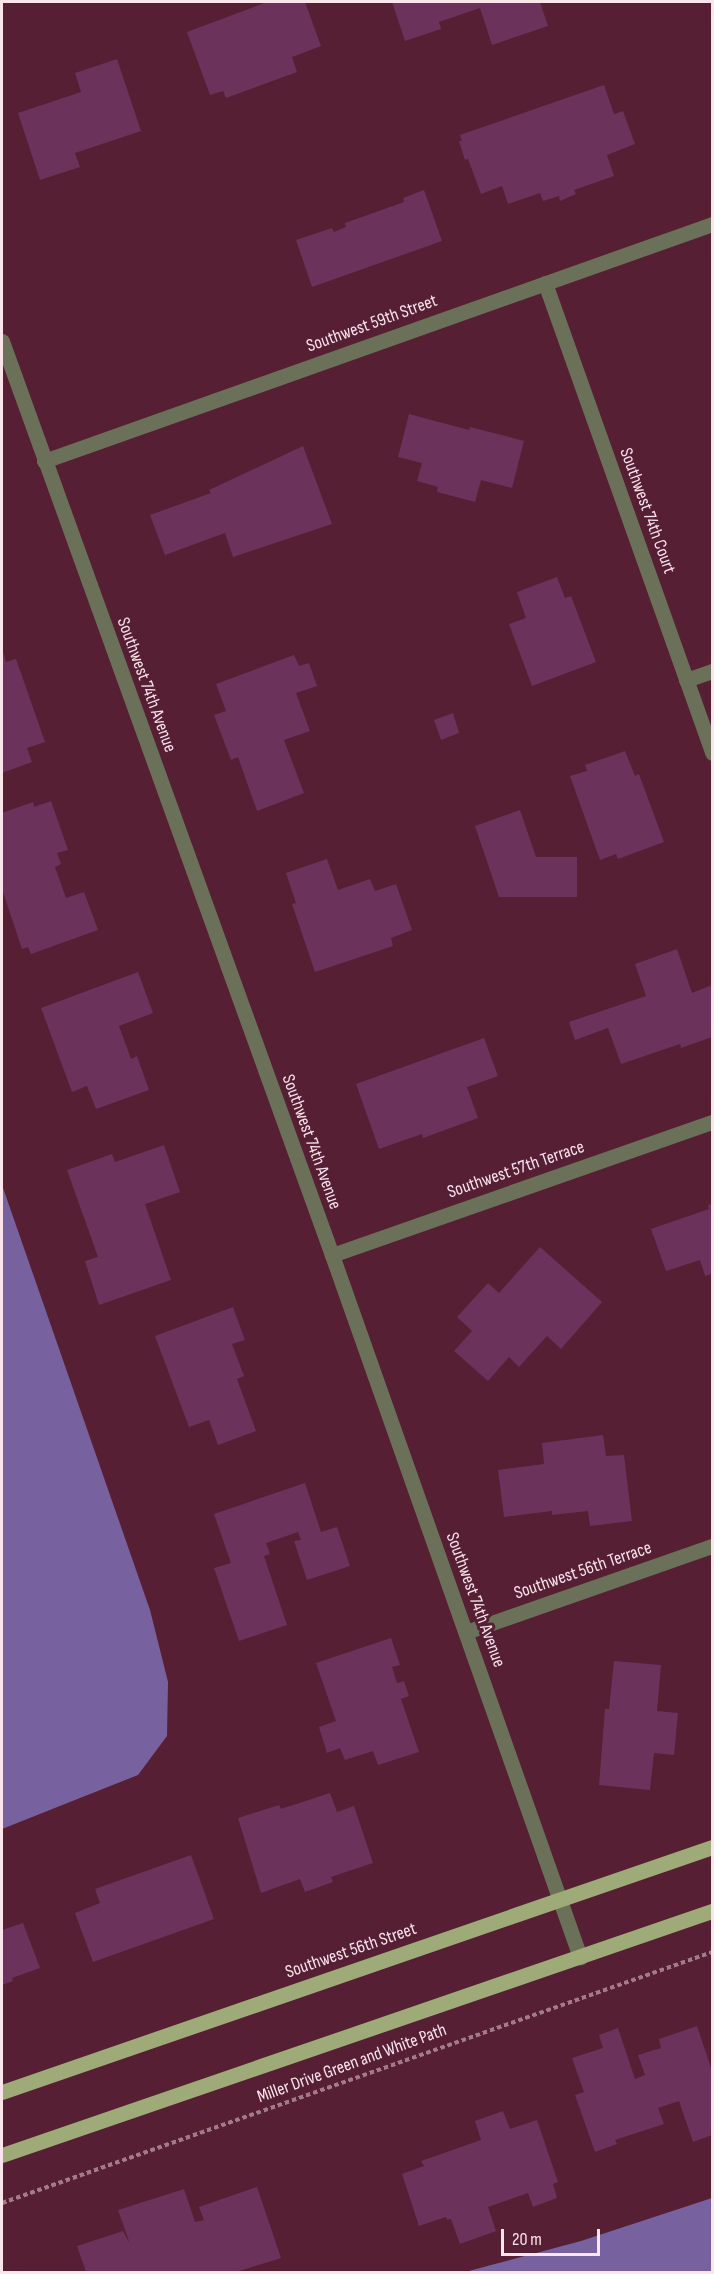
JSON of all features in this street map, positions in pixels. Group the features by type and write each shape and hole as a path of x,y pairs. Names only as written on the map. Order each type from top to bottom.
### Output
{"main road":[{"name":"Southwest 56th Street","path":"2,2092 712,1847"},
{"path":"2,2155 712,1911"}],"street":[{"name":"Southwest 59th Street","path":"44,462 712,224"},
{"name":"Southwest 74th Court","path":"545,283 712,753"},
{"name":"Southwest 74th Avenue","path":"2,341 332,1255 580,1957"},
{"path":"686,680 712,671"},
{"name":"Southwest 57th Terrace","path":"332,1255 712,1122"},
{"name":"Southwest 56th Terrace","path":"466,1632 712,1546"}],"path":[{"name":"Miller Drive Green and White Path","path":"2,2203 712,1952"}],"shaded area":[{"path":"2,1185 150,1610 168,1682 167,1736 138,1775 2,1829"},
{"path":"712,2198 712,2272 465,2272 581,2241"}],"building":[{"path":"267,2 305,2 321,46 292,57 297,72 226,98 223,91 210,95 187,32"},
{"path":"392,2 540,2 548,26 492,45 480,8 439,22 441,29 405,41"},
{"path":"117,59 141,131 75,153 80,167 40,180 18,113 81,92 75,73"},
{"path":"604,85 614,114 623,111 635,144 607,155 614,176 574,190 576,194 560,201 559,196 543,201 540,193 508,204 502,186 481,194 468,159 465,160 459,141 462,141 460,135"},
{"path":"424,190 442,241 312,287 296,240 332,228 334,232 346,227 345,223 404,202 403,198"},
{"path":"409,414 469,430 470,427 524,441 512,488 481,480 475,502 437,492 438,487 417,481 422,463 398,457"},
{"path":"303,446 332,524 233,557 225,533 165,555 150,515 211,493 209,490"},
{"path":"557,577 565,598 571,596 596,662 532,686 509,624 526,618 517,592"},
{"path":"2,649 6,662 16,659 45,742 27,748 32,762 2,773"},
{"path":"294,655 299,666 309,663 317,686 296,693 310,731 284,740 304,793 257,811 238,757 231,760 214,715 226,711 216,684"},
{"path":"453,713 459,733 441,740 434,720"},
{"path":"625,751 635,776 639,774 664,842 618,859 616,854 600,860 570,776 587,771 585,765"},
{"path":"51,801 68,850 57,853 61,864 55,867 66,898 84,892 98,930 31,954 28,947 22,949 2,889 2,813 33,802 34,807"},
{"path":"520,810 536,857 577,857 577,897 499,897 475,826"},
{"path":"327,859 338,890 370,879 375,891 396,884 412,930 391,938 393,946 315,972 292,904 296,903 286,873"},
{"path":"677,949 692,993 712,985 712,1037 681,1048 680,1044 621,1064 608,1028 575,1040 569,1022 646,996 635,964"},
{"path":"138,972 153,1013 119,1026 131,1059 137,1056 149,1090 96,1109 87,1086 72,1092 41,1008"},
{"path":"484,1038 498,1076 467,1087 478,1118 423,1138 422,1134 379,1149 356,1084"},
{"path":"164,1145 180,1192 145,1204 171,1280 99,1305 85,1261 98,1257 67,1170 112,1154 115,1162"},
{"path":"712,1204 712,1274 705,1276 700,1260 666,1271 651,1229 709,1209 708,1205"},
{"path":"540,1247 602,1302 561,1349 547,1336 519,1367 509,1357 488,1381 454,1351 472,1331 457,1317 488,1283 499,1293"},
{"path":"233,1307 245,1340 232,1344 244,1376 237,1379 256,1431 218,1445 209,1420 189,1427 155,1336"},
{"path":"603,1435 606,1456 624,1455 632,1521 590,1526 588,1511 552,1515 552,1511 504,1517 498,1470 544,1464 542,1443"},
{"path":"305,1483 321,1532 337,1527 350,1566 307,1580 294,1541 301,1540 298,1532 266,1543 270,1554 264,1556 287,1625 239,1641 214,1568 231,1563 214,1514"},
{"path":"391,1638 400,1665 392,1667 397,1683 404,1681 409,1696 401,1699 419,1752 378,1765 373,1751 345,1760 340,1748 327,1753 319,1727 336,1721 316,1663"},
{"path":"614,1661 661,1665 657,1711 678,1713 674,1755 654,1753 650,1790 599,1785 605,1709 609,1709"},
{"path":"330,1793 337,1812 354,1806 373,1863 331,1877 333,1882 305,1892 300,1879 261,1893 238,1818 279,1805 281,1809"},
{"path":"191,1855 214,1919 93,1962 75,1913 100,1903 95,1889"},
{"path":"23,1923 40,1968 12,1978 13,1981 2,1985 2,1930"},
{"path":"697,2026 712,2071 712,2135 693,2142 679,2101 658,2108 664,2124 615,2140 617,2144 595,2152 575,2095 584,2092 572,2058 603,2048 599,2035 618,2028 635,2079 645,2075 638,2055 661,2048 659,2039"},
{"path":"503,2111 510,2129 537,2120 558,2182 553,2184 557,2198 533,2207 528,2193 488,2207 496,2231 460,2244 451,2219 447,2220 446,2217 419,2226 402,2174 424,2166 421,2161 481,2140 475,2121"},
{"path":"257,2187 281,2258 236,2272 86,2272 77,2246 123,2231 130,2244 118,2210 184,2189 195,2222 204,2220 199,2207"}]}
